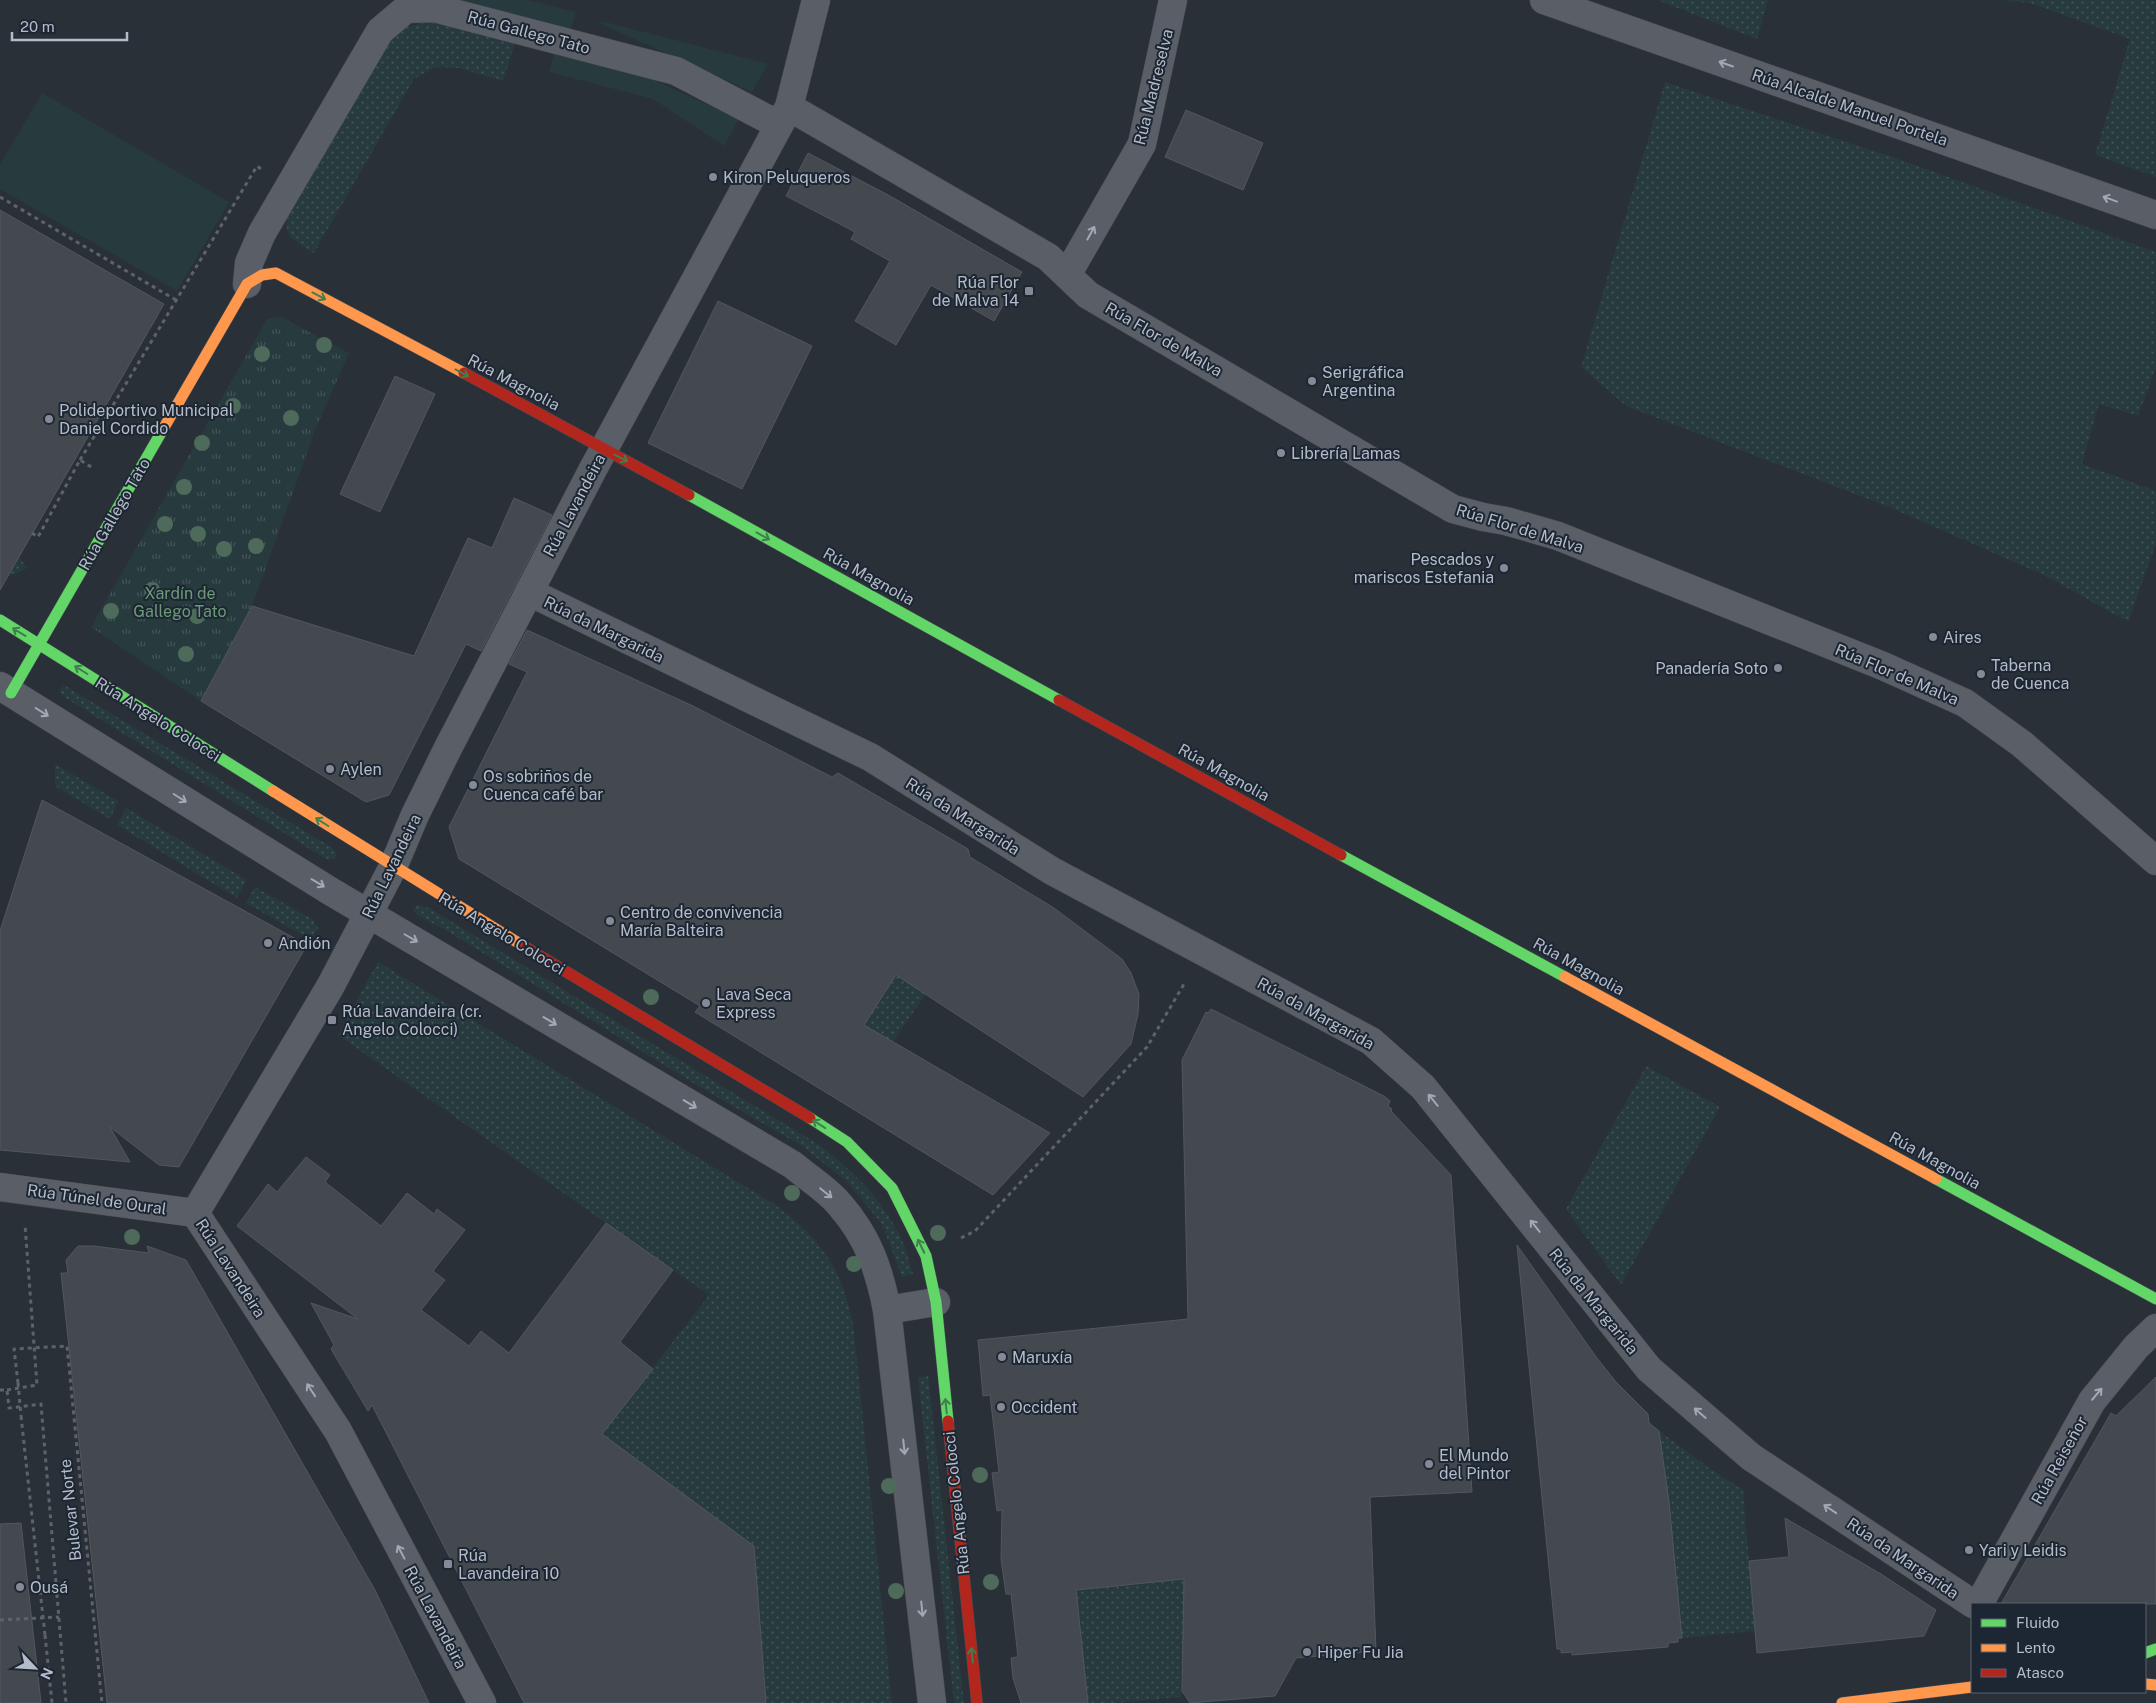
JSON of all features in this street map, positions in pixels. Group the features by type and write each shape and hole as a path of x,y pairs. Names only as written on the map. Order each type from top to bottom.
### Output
{"street":[{"name":"Rúa Lavandeira","path":"482,1703 338,1431 195,1213 330,987 393,868 415,815 448,748 529,592 784,116 816,0"},
{"name":"Rúa Madreselva","path":"1067,275 1142,144 1173,0"},
{"name":"Rúa Alcalde Manuel Portela","path":"1544,0 2156,216"},
{"name":"Rúa Gallego Tato","path":"6,690 39,644 247,284 249,263 262,234 380,31 406,9 434,8 676,71 784,116"},
{"name":"Rúa Flor de Malva","path":"784,116 1048,257 1088,295 1453,509 1506,521 1558,536 1884,666 1965,703 2022,744 2156,861"},
{"name":"Rúa Magnolia","path":"247,284 262,275 276,273 604,449 1245,803 2156,1299"},
{"name":"Rúa da Margarida","path":"529,592 870,758 1052,871 1371,1041 1423,1087 1649,1369 1751,1457 1971,1603"},
{"name":"Rúa Angelo Colocci","path":"0,620 393,868 784,1101 847,1142 892,1188 926,1256 936,1302 977,1703"},
{"path":"6,690 369,913 793,1165 840,1204 866,1238 881,1282 887,1310 932,1703"},
{"name":"Rúa Túnel de Oural","path":"0,1187 195,1213"},
{"path":"887,1310 936,1302"},
{"name":"Rúa Reiseñor","path":"1981,1603 2092,1401 2136,1347 2156,1328"},
{"path":"1842,1703 1922,1698 1971,1686"}],"path":[{"path":"32,533 38,537 80,460 257,166 290,185"},
{"path":"0,196 176,300"},
{"path":"80,460 93,468"},
{"path":"961,1238 975,1231 1148,1047 1184,984"},
{"path":"0,1390 37,1385 25,1224"},
{"name":"Bulevar Norte","path":"52,1703 14,1349 67,1346 102,1703"},
{"name":"Bulevar Norte","path":"7,1390 8,1408 41,1404 66,1703"},
{"path":"0,1620 59,1617"}],"green space":[{"path":"435,0 528,0 576,12 570,32"},
{"path":"1657,0 1768,0 1757,39"},
{"path":"2001,0 2156,0 2156,177 2095,155 2130,39 2030,3"},
{"path":"435,20 516,40 503,81 459,68 436,67 414,79 314,253 290,236 287,225 289,208 383,46 403,28"},
{"path":"602,21 768,64 752,92 599,23"},
{"path":"555,50 645,76 739,119 724,146 653,99 549,72"},
{"path":"1665,82 1904,161 2156,252 2156,367 2138,416 2099,404 2082,464 2156,491 2156,543 2128,622 2046,576 1889,507 1626,406 1581,367"},
{"path":"42,93 229,202 177,291 0,189 0,165"},
{"name":"Xardín de Gallego Tato","path":"281,317 349,353 316,428 252,606 201,701 91,627 267,319"},
{"path":"0,546 19,557 27,568 14,575 0,570"},
{"path":"64,685 331,847 337,853 335,859 326,859 64,697 59,690"},
{"path":"55,764 118,801 110,819 55,786"},
{"path":"126,808 247,880 237,898 117,825"},
{"path":"255,887 312,919 318,928 311,940 246,903"},
{"path":"417,905 429,908 821,1146 867,1188 885,1211 901,1238 913,1274 902,1277 882,1224 846,1181 802,1146 690,1081 449,932 417,915 413,910"},
{"path":"913,947 945,966 893,1042 864,1025"},
{"path":"378,962 777,1206 807,1232 829,1260 838,1275 844,1292 854,1331 892,1703 766,1703 753,1547 602,1434 709,1295 338,1035"},
{"path":"1646,1066 1720,1107 1621,1285 1566,1209"},
{"path":"928,1375 964,1703 954,1703 918,1378"},
{"path":"1659,1431 1743,1490 1755,1631 1682,1638"},
{"path":"1185,1579 1181,1697 1114,1703 1088,1703 1076,1590"}],"building":[{"path":"1186,110 1263,143 1243,190 1165,157"},
{"path":"808,153 890,196 1022,272 994,321 931,285 896,345 855,321 890,261 851,239 855,232 786,196"},
{"name":"Polideportivo Municipal Daniel Cordido","path":"0,210 164,304 0,590"},
{"path":"718,301 812,346 742,489 648,443"},
{"path":"395,376 435,394 380,512 340,494"},
{"path":"514,498 552,515 481,651 466,644 389,795 366,802 201,701 252,606 414,656 468,538 492,548"},
{"path":"527,630 693,706 832,777 838,773 968,849 970,857 1054,908 1122,959 1131,973 1139,994 1138,1014 1131,1044 1083,1097 896,975 864,1025 1050,1133 993,1195 695,1012 700,1006 459,859 449,827 527,672 509,664"},
{"path":"42,800 307,945 179,1167 159,1165 110,1127 130,1162 0,1150 0,931"},
{"path":"1211,1009 1384,1096 1390,1101 1388,1106 1392,1109 1391,1111 1451,1175 1472,1492 1370,1497 1376,1651 1296,1658 1275,1696 1190,1703 1182,1691 1184,1579 1076,1590 1088,1703 1021,1703 1013,1678 1011,1658 1018,1657 1011,1594 1006,1594 1001,1559 1002,1510 997,1511 992,1473 999,1472 990,1395 983,1396 978,1340 1188,1319 1182,1060 1206,1012 1208,1013"},
{"path":"306,1157 330,1175 325,1182 381,1226 407,1193 434,1214 437,1209 465,1230 433,1271 445,1280 421,1310 469,1346 481,1331 509,1353 606,1223 673,1270 620,1342 653,1369 602,1434 754,1546 766,1703 524,1703 372,1405 368,1411 331,1349 334,1345 311,1303 358,1319 237,1226 268,1184 277,1192"},
{"path":"1517,1245 1597,1358 1616,1382 1648,1414 1649,1423 1659,1431 1669,1502 1682,1638 1678,1638 1678,1642 1668,1643 1668,1647 1572,1655 1572,1652 1561,1653 1561,1649 1557,1649"},
{"path":"78,1246 94,1246 149,1253 147,1246 186,1260 375,1590 429,1703 107,1703 61,1273 68,1273 66,1260"},
{"path":"2156,1377 2156,1604 2002,1603 2111,1413 2116,1416"},
{"path":"1785,1518 1881,1574 1936,1610 1924,1636 1757,1653 1749,1561 1789,1557"},
{"path":"21,1523 41,1703 0,1703 0,1524"}],"traffic: fast":[{"path":"11,693 162,431"},
{"path":"689,495 1059,700"},
{"path":"0,620 273,791"},
{"path":"1341,855 1565,977"},
{"path":"810,1118 847,1142 892,1188 926,1256 936,1302 948,1421"},
{"path":"1936,1179 2156,1299"},
{"path":"2146,1653 2156,1649"}],"traffic: slow":[{"path":"162,431 247,284 262,275 276,273 464,373"},
{"path":"273,791 525,947"},
{"path":"1565,977 1936,1179"},
{"path":"2146,1684 2156,1685"},
{"path":"1842,1703 1971,1687"}],"traffic: jam":[{"path":"464,373 689,495"},
{"path":"1059,700 1341,855"},
{"path":"525,947 810,1118"},
{"path":"948,1421 977,1703"}],"place":[{"name":"Kiron Peluqueros","path":"713,177"},
{"name":"Rúa Flor de Malva 14","path":"1029,291"},
{"name":"Serigráfica Argentina","path":"1312,381"},
{"name":"Polideportivo Municipal Daniel Cordido","path":"49,419"},
{"name":"Librería Lamas","path":"1281,453"},
{"name":"Pescados y mariscos Estefania","path":"1504,568"},
{"name":"Aires","path":"1933,637"},
{"name":"Panadería Soto","path":"1778,668"},
{"name":"Taberna de Cuenca","path":"1981,674"},
{"name":"Aylen","path":"330,769"},
{"name":"Os sobriños de Cuenca café bar","path":"473,785"},
{"name":"Centro de convivencia María Balteira","path":"610,921"},
{"name":"Andión","path":"268,943"},
{"name":"Lava Seca Express","path":"706,1003"},
{"name":"Rúa Lavandeira (cr. Angelo Colocci)","path":"332,1020"},
{"name":"Maruxía","path":"1002,1357"},
{"name":"Occident","path":"1001,1407"},
{"name":"El Mundo del Pintor","path":"1429,1464"},
{"name":"Yari y Leidis","path":"1969,1550"},
{"name":"Rúa Lavandeira 10","path":"448,1564"},
{"name":"Ousá","path":"20,1587"},
{"name":"Hiper Fu Jia","path":"1307,1652"}]}
